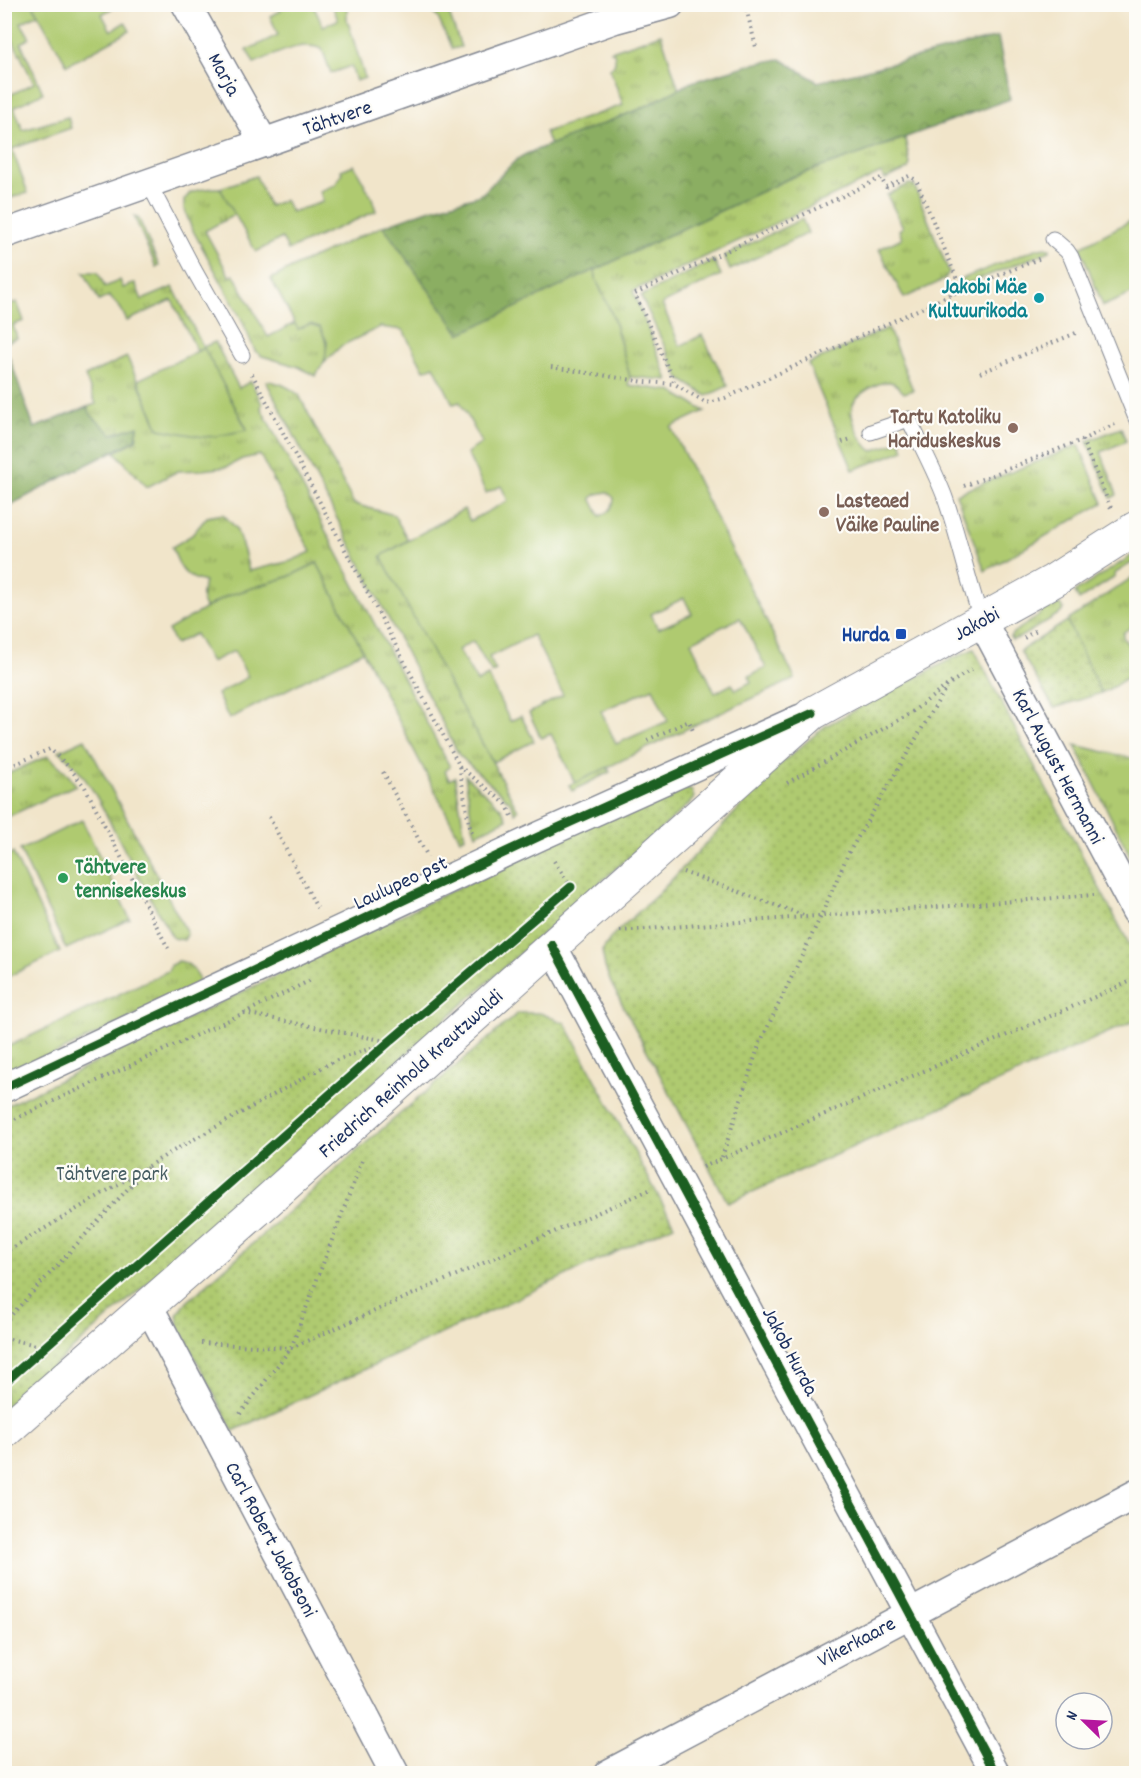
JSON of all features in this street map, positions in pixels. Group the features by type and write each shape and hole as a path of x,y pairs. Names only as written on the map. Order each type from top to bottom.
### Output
{"main road":[{"name":"Jakobi","path":"813,713 1053,581 1137,528"},
{"name":"Friedrich Reinhold Kreutzwaldi","path":"4,1432 813,713"}],"street":[{"name":"Marja","path":"186,4 264,143"},
{"name":"Tähtvere","path":"4,234 615,19 670,4"},
{"name":"Karl August Hermanni","path":"981,621 1131,902"},
{"name":"Laulupeo pst","path":"4,1088 540,836 813,713"},
{"name":"Jakob Hurda","path":"552,945 996,1773"},
{"name":"Carl Robert Jakobsoni","path":"148,1305 395,1773"},
{"name":"Vikerkaare","path":"608,1773 1137,1494"}],"lane":[{"path":"149,184 242,354"},
{"path":"1051,247 1067,251 1071,257 1137,418"},
{"path":"871,432 909,418 943,495 981,621"}],"path":[{"path":"745,4 756,46"},
{"path":"675,384 635,294 881,178 886,188 909,176 916,180 956,277 950,295"},
{"path":"551,367 645,382 675,384 706,403 725,398 1051,247"},
{"path":"980,373 1084,329"},
{"path":"261,391 459,765 468,824"},
{"path":"955,490 1082,440 1119,422"},
{"path":"1082,440 1107,501"},
{"path":"780,789 815,766 908,715 949,684 999,653"},
{"path":"722,1158 759,1045 848,854 949,684"},
{"path":"647,741 689,721 692,727"},
{"path":"4,770 50,749 67,765 85,787 170,952"},
{"path":"459,765 506,804"},
{"path":"383,772 427,855"},
{"path":"269,817 316,907"},
{"path":"555,861 571,887 562,895"},
{"path":"689,864 681,871 810,917"},
{"path":"617,931 821,916 1131,902"},
{"path":"228,983 244,1013"},
{"path":"4,1124 244,1013 389,1042 430,1055"},
{"path":"371,1057 398,1034"},
{"path":"4,1253 151,1164 334,1061 389,1042"},
{"path":"220,1441 291,1348 363,1159"},
{"path":"4,1323 151,1164"},
{"path":"4,1338 46,1347"},
{"path":"38,1354 55,1339"}],"green space":[{"path":"5,5 33,5 38,14 21,23 30,38 21,43 43,93 14,107 23,130 68,117 71,128 12,149 28,193 10,198 4,184 4,98 34,83 5,25"},
{"path":"33,5 118,5 102,14 111,31 125,22 130,31 67,65"},
{"path":"278,5 313,5 323,26 338,20 332,5 347,5 347,19 365,78 356,81 351,66 331,73 322,49 314,46 296,47 254,63 247,50 278,35 270,16 281,11"},
{"path":"426,5 446,5 461,47 452,49 438,18"},
{"path":"661,34 679,90 640,109 550,145 545,132 623,105 610,69 615,60 614,53 611,51"},
{"path":"998,37 1010,99 792,177 460,334 383,226 477,196 483,193 517,159 526,154 640,109 692,82 752,64 781,59 818,82"},
{"path":"905,138 910,164 908,169 885,179 881,173 633,291 668,380 630,377 613,317 596,279 595,270 792,177"},
{"path":"354,165 372,198 376,211 288,250 282,238 256,252 220,188 256,176 269,206 285,200 291,212 323,202 320,191 335,185 342,174 341,170"},
{"path":"909,184 914,185 949,272 944,280 904,298 879,249 902,238 899,230 903,227 887,195"},
{"path":"220,188 236,214 205,231 230,277 234,275 268,337 295,323 298,329 310,324 320,327 327,347 323,364 315,376 299,367 262,356 255,351 241,318 191,227 184,208 184,200 190,193"},
{"path":"134,216 139,219 159,266 156,267"},
{"path":"1136,218 1136,292 1103,306 1080,247"},
{"path":"802,219 808,233 730,270 724,256"},
{"path":"383,226 460,334 595,270 596,279 613,317 630,377 628,385 671,391 705,411 671,427 795,679 575,783 551,734 541,738 529,713 563,695 533,635 489,657 496,671 492,673 473,641 458,650 477,682 488,676 510,721 521,716 534,741 493,762 381,556 464,509 470,521 508,501 501,486 486,493 467,453 482,443 460,402 453,404 434,366 424,370 403,330 380,327 341,346 325,362 327,342 320,327 310,324 298,329 271,279","holes":["607,492 614,498 610,509 600,516 591,498","684,598 692,614 658,629 651,614","740,618 766,668 749,676 751,682 736,690 732,684 715,693 691,642","653,688 668,721 616,744 601,711"]},
{"path":"1047,247 1050,251 956,288 961,279 1038,248"},
{"path":"714,260 721,275 662,304 680,346 702,335 728,386 707,396 680,379 641,296"},
{"path":"84,272 98,272 105,287 120,280 123,288 135,283 142,300 173,287 203,347 215,342 239,388 251,381 262,404 261,408 450,767 445,771 449,780 455,777 465,837 460,839 317,563 288,577 227,596 205,608 202,595 205,582 191,577 183,570 172,547 192,535 207,517 223,514 236,528 249,571 291,561 311,552 260,455 242,459 227,467 178,471 147,487 115,452 136,440 138,427 112,434 91,416 87,407 96,404 85,376 127,357 159,429 217,436 247,429 203,348 197,351 172,300 127,321 121,309 109,296 99,301"},
{"path":"17,302 24,321 13,325 17,338 5,343 5,306"},
{"path":"888,328 913,390 904,393 891,382 874,386 855,400 852,415 860,436 872,451 901,441 904,450 853,470 808,364"},
{"path":"204,348 247,430 203,437 159,429 138,380"},
{"path":"9,356 34,428 87,407 92,416 112,434 138,426 136,440 7,507 4,504 4,357"},
{"path":"266,381 284,385 299,395 354,504 394,515 408,540 382,556 518,810 515,813 510,802 459,755"},
{"path":"1121,428 1126,441 1101,452 1117,495 1111,498 1087,441"},
{"path":"1079,445 1103,503 985,571 956,494"},
{"path":"1136,553 1136,560 1114,574 1115,577 1079,600 1075,592"},
{"path":"317,563 363,651 229,719 217,694 248,677 234,651 211,662 195,634 175,644 168,630 227,596 288,577"},
{"path":"1136,575 1136,623 1123,633 1123,637 1136,657 1136,671 1101,693 1067,621"},
{"path":"1052,602 1062,606 1064,609 1062,612 1012,640 1010,637 1013,633 1037,617"},
{"path":"1067,621 1101,693 1054,708 1020,651"},
{"path":"974,649 1136,957 1136,1020 728,1203 611,983 602,951 612,936 659,893 783,762 825,726"},
{"path":"85,739 186,931 187,935 184,940 173,938 95,794 70,760 59,751"},
{"path":"1075,745 1136,759 1136,868"},
{"path":"48,756 65,771 76,785 5,818 5,775"},
{"path":"607,767 610,772 572,791 569,785"},
{"path":"465,775 501,808 507,819 476,834"},
{"name":"Tähtvere park","path":"685,788 692,791 694,798 689,804 5,1409 4,1107 592,823 677,789"},
{"path":"82,820 130,919 66,949 20,850"},
{"path":"13,853 60,952 5,978 5,857"},
{"path":"178,961 187,963 193,969 200,985 5,1078 5,1048 168,971 171,965"},
{"path":"518,1013 540,1013 565,1023 674,1225 233,1431 179,1326 177,1315 187,1302 367,1142"}],"cycle path":[{"path":"4,1088 540,836 813,713"},
{"path":"4,1383 389,1042 571,887"},
{"path":"552,945 996,1774"}],"place":[{"name":"Jakobi Mäe Kultuurikoda","path":"1039,298"},
{"name":"Tartu Katoliku Hariduskeskus","path":"1013,428"},
{"name":"Lasteaed Väike Pauline","path":"824,512"},
{"name":"Hurda","path":"901,634"},
{"name":"Tähtvere tennisekeskus","path":"63,878"}]}
